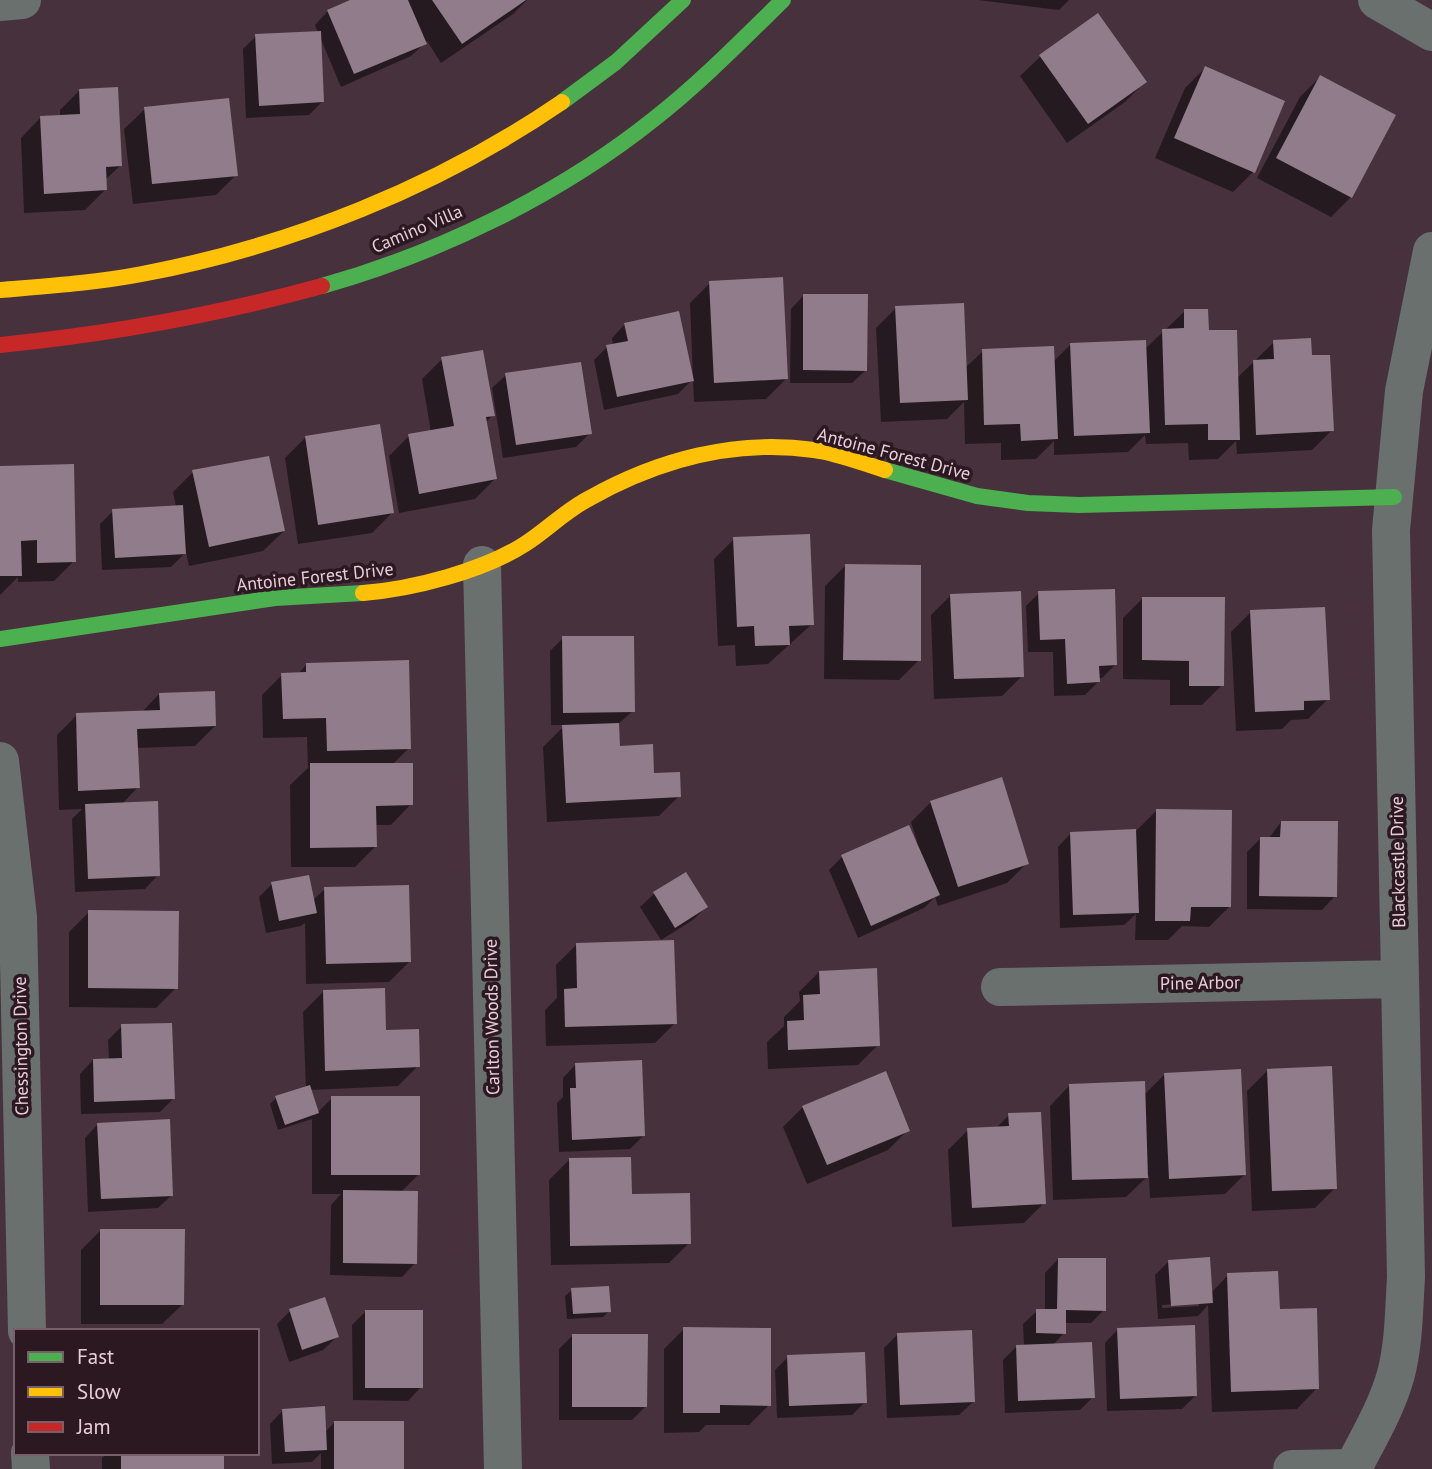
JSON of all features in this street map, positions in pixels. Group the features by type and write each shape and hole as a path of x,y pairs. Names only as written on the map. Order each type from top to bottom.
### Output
{"street":[{"path":"0,2 22,0"},
{"path":"0,290 162,271 278,239 400,193 500,142 594,81 683,0"},
{"name":"Camino Villa","path":"0,345 171,325 294,296 413,254 526,201 633,135 699,82 783,0"},
{"path":"1377,0 1432,32"},
{"name":"Blackcastle Drive","path":"1353,1468 1385,1405 1396,1373 1402,1336 1406,1277 1391,530 1404,391 1432,251"},
{"name":"Antoine Forest Drive","path":"0,639 275,598 372,592 482,565 523,545 587,499 648,468 680,457 748,447 816,450 927,484 977,496 1028,503 1394,497"},
{"name":"Carlton Woods Drive","path":"482,565 503,1469"},
{"name":"Chessington Drive","path":"0,761 18,916 27,1329"},
{"name":"Pine Arbor","path":"999,987 1400,979"},
{"path":"1292,1469 1353,1468"}],"building":[{"path":"350,0 408,0 427,44 354,74 327,10"},
{"path":"432,0 526,0 462,44"},
{"path":"1098,13 1147,82 1088,124 1039,55"},
{"path":"321,31 324,102 259,106 255,34"},
{"path":"1205,66 1285,101 1255,173 1174,138"},
{"path":"1320,75 1396,115 1352,198 1276,158"},
{"path":"118,87 122,166 106,167 107,190 44,194 40,116 80,114 79,89"},
{"path":"229,98 238,176 152,184 144,107"},
{"path":"783,277 788,379 714,383 709,281"},
{"path":"803,294 868,294 867,371 803,370"},
{"path":"964,303 968,400 900,403 895,306"},
{"path":"1184,309 1208,309 1209,330 1237,330 1240,440 1208,440 1208,424 1165,425 1162,329 1184,328"},
{"path":"679,311 694,381 617,397 606,345 628,341 624,323"},
{"path":"1311,338 1312,355 1330,355 1334,431 1256,435 1253,360 1274,359 1273,340"},
{"path":"1146,340 1150,433 1074,436 1070,343"},
{"path":"1054,346 1058,439 1021,441 1020,424 984,425 982,349"},
{"path":"483,350 495,416 486,417 497,479 419,494 408,434 454,426 441,357"},
{"path":"581,362 592,434 516,445 505,373"},
{"path":"380,424 394,513 318,525 305,436"},
{"path":"269,456 285,531 209,547 192,470"},
{"path":"74,464 76,562 37,563 37,540 21,541 22,576 0,576 0,466"},
{"path":"183,505 186,554 115,558 112,509"},
{"path":"810,534 814,625 789,626 790,645 755,646 754,626 737,627 733,537"},
{"path":"845,564 921,565 921,661 843,660"},
{"path":"1115,589 1117,665 1099,666 1100,682 1067,684 1065,639 1040,640 1038,591"},
{"path":"1021,591 1024,677 954,679 950,594"},
{"path":"1142,597 1225,597 1224,686 1189,686 1189,661 1142,660"},
{"path":"1325,607 1330,700 1304,701 1304,710 1255,712 1250,610"},
{"path":"562,636 634,636 635,712 563,713"},
{"path":"409,660 411,749 327,751 326,718 283,719 281,673 306,672 306,663"},
{"path":"215,691 216,726 137,729 140,788 78,791 76,713 160,710 159,693"},
{"path":"619,723 620,746 653,744 654,773 680,772 681,797 566,803 562,725"},
{"path":"310,763 413,763 413,805 376,806 377,847 310,848"},
{"path":"1002,777 1029,864 958,887 930,801"},
{"path":"158,801 160,876 88,879 85,804"},
{"path":"1156,809 1232,810 1231,907 1191,907 1190,921 1155,921"},
{"path":"1281,821 1338,821 1337,897 1259,896 1260,837 1280,837"},
{"path":"909,825 940,895 871,926 841,855"},
{"path":"1136,829 1139,913 1073,915 1070,832"},
{"path":"686,872 708,907 675,928 653,892"},
{"path":"309,875 317,913 279,921 271,882"},
{"path":"409,885 411,962 326,964 324,887"},
{"path":"88,910 179,911 178,989 88,988"},
{"path":"674,940 677,1024 565,1027 564,989 577,988 576,943"},
{"path":"877,968 880,1046 788,1050 787,1021 804,1020 803,995 820,994 819,971"},
{"path":"385,988 386,1030 419,1029 420,1067 325,1071 323,990"},
{"path":"172,1023 175,1099 94,1102 93,1059 122,1058 121,1024"},
{"path":"642,1060 645,1136 572,1140 570,1088 576,1088 575,1063"},
{"path":"1332,1066 1337,1189 1272,1191 1267,1069"},
{"path":"1241,1069 1246,1175 1169,1179 1164,1073"},
{"path":"886,1071 910,1131 827,1165 802,1106"},
{"path":"1145,1081 1148,1178 1072,1180 1069,1084"},
{"path":"310,1085 319,1113 285,1125 275,1096"},
{"path":"331,1096 420,1096 420,1175 331,1175"},
{"path":"1041,1112 1046,1204 972,1208 967,1128 1009,1126 1008,1113"},
{"path":"170,1119 173,1196 101,1199 97,1123"},
{"path":"631,1157 632,1194 690,1193 691,1244 570,1246 569,1158"},
{"path":"343,1190 418,1191 417,1264 343,1263"},
{"path":"100,1229 185,1229 184,1305 100,1305"},
{"path":"1210,1257 1213,1303 1171,1306 1168,1260"},
{"path":"1058,1258 1106,1258 1106,1311 1066,1310 1066,1334 1036,1333 1036,1309 1057,1309"},
{"path":"1278,1271 1280,1309 1317,1308 1319,1389 1231,1392 1227,1273"},
{"path":"609,1286 611,1312 573,1314 571,1288"},
{"path":"325,1297 339,1337 302,1350 289,1309"},
{"path":"365,1310 423,1310 423,1388 365,1388"},
{"path":"1195,1325 1197,1396 1120,1399 1117,1328"},
{"path":"683,1327 771,1328 771,1406 720,1405 720,1413 683,1413"},
{"path":"972,1330 975,1402 900,1405 897,1333"},
{"path":"572,1334 648,1334 647,1407 572,1407"},
{"path":"1092,1342 1095,1398 1018,1401 1016,1345"},
{"path":"865,1352 867,1403 789,1406 787,1355"},
{"path":"325,1406 327,1450 285,1452 282,1409"},
{"path":"334,1421 404,1421 404,1469 334,1469"},
{"path":"121,1455 224,1455 224,1469 121,1469"}],"traffic: fast":[{"path":"562,102 616,62 683,0"},
{"path":"322,286 410,257 453,239 538,197 578,173 671,105 783,0"},
{"path":"885,470 977,496 1028,503 1079,505 1394,497"},
{"path":"0,639 275,598 363,593"}],"traffic: slow":[{"path":"0,290 142,274 197,262 307,230 414,186 465,161 562,102"},
{"path":"363,593 425,583 489,562 525,544 590,498 643,473 698,456 726,450 784,447 832,453 885,470"}],"traffic: jam":[{"path":"0,345 162,322 322,286"}]}
